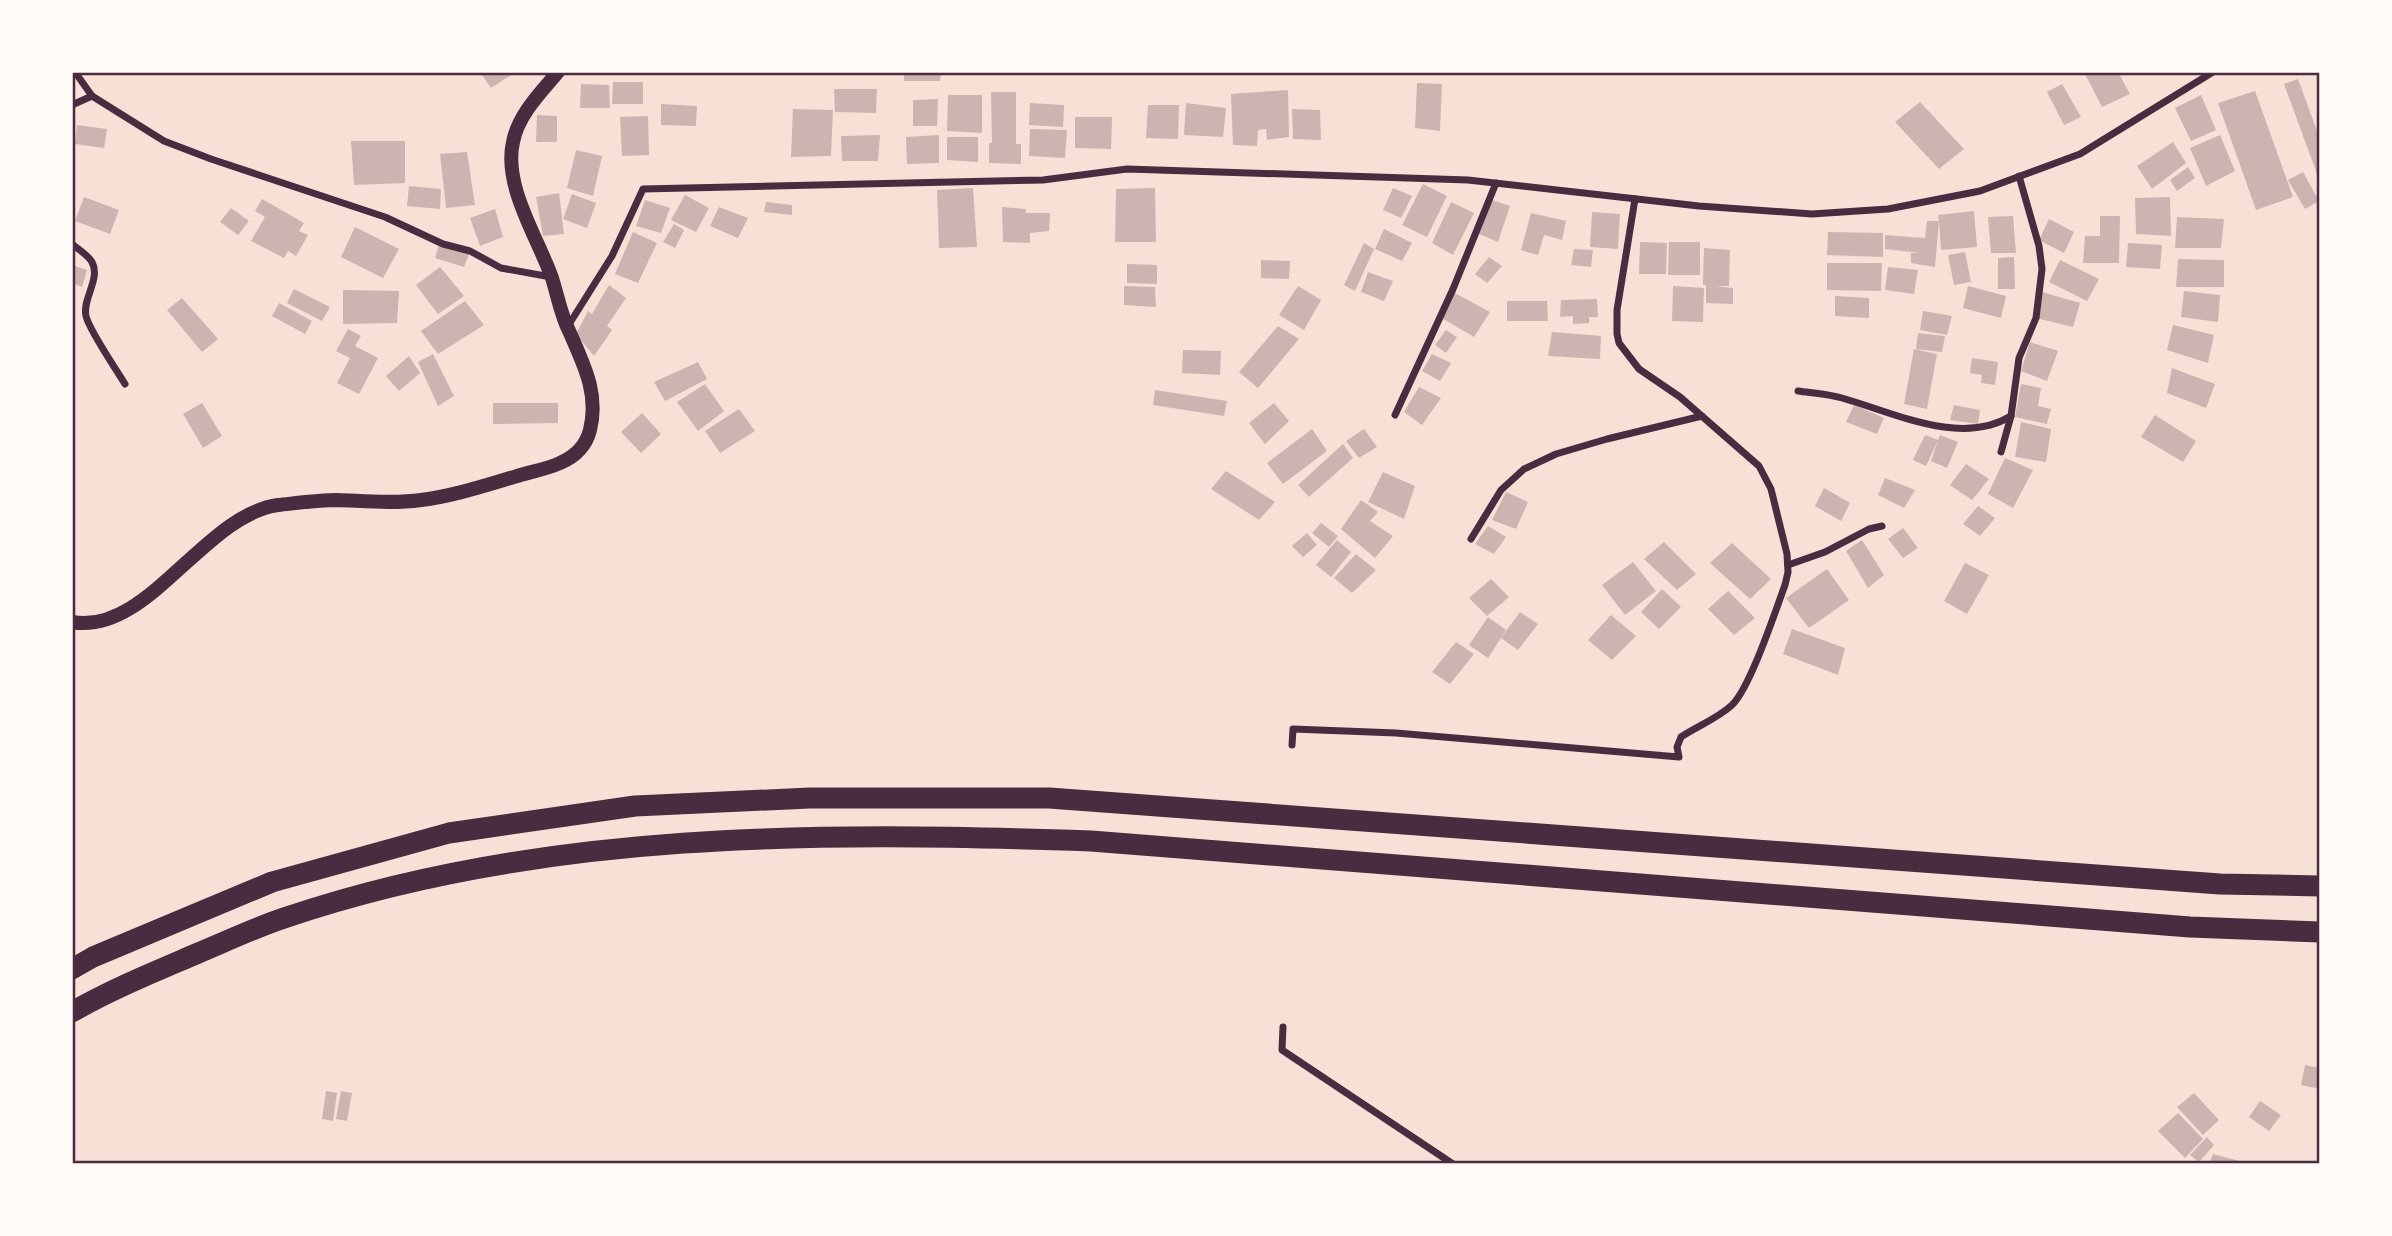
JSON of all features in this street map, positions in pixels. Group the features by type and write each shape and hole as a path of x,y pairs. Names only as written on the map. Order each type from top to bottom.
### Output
{"highway":[{"path":"72,969 93,957 272,882 449,833 635,806 810,798 1049,798 2193,882 2320,886"},
{"path":"72,1012 110,990 284,918 403,884 561,855 658,845 807,838 962,836 1091,841 2190,927 2320,932"}],"main road":[{"path":"72,622 97,622 117,615 164,585 200,549 229,527 274,506 333,500 385,503 422,500 462,492 560,463 583,447 590,431 593,411 587,373 517,196 511,157 513,141 523,118 558,72"}],"street":[{"path":"75,72 92,96 164,141 385,218 443,244 470,251 501,268 551,277"},
{"path":"567,328 612,256 643,189 1043,180 1127,169 1468,180 1699,206 1812,214 1888,209 1980,191 2080,154 2213,72"},
{"path":"72,105 92,96"},
{"path":"2001,452 2011,416 2019,358 2036,318 2042,269 2039,246 2019,176"},
{"path":"1395,415 1453,289 1496,183"},
{"path":"1292,745 1293,729 1396,733 1679,757 1677,747 1681,737 1725,711 1742,693 1785,585 1788,565 1779,517 1759,466 1680,397 1639,369 1619,343 1616,310 1635,199"},
{"path":"72,244 94,267 93,281 86,302 86,318 125,383"},
{"path":"1798,391 1839,397 1925,424 1978,428 1996,425 2011,416"},
{"path":"1471,539 1501,490 1524,469 1556,454 1702,416"},
{"path":"1788,565 1825,552 1869,529 1882,526"},
{"path":"1283,1027 1282,1050 1453,1164"}],"building":[{"path":"480,72 516,72 491,88"},
{"path":"904,72 941,72 940,81 904,81"},
{"path":"2084,72 2118,72 2130,94 2102,107"},
{"path":"2298,79 2320,139 2320,182 2284,84"},
{"path":"613,82 643,82 643,104 612,104"},
{"path":"1417,83 1442,84 1440,131 1415,128"},
{"path":"581,84 609,85 610,108 580,108"},
{"path":"2062,84 2081,117 2064,125 2047,92"},
{"path":"834,89 877,89 876,113 835,112"},
{"path":"1288,90 1289,137 1267,140 1266,129 1258,130 1257,146 1233,145 1231,94"},
{"path":"2255,91 2293,197 2256,210 2218,103"},
{"path":"991,92 1016,92 1016,144 1021,144 1021,164 989,163 989,143 992,143"},
{"path":"948,95 982,95 982,133 947,131"},
{"path":"2201,95 2216,130 2191,141 2175,108"},
{"path":"938,99 937,126 913,126 913,100"},
{"path":"1920,102 1964,149 1939,169 1895,122"},
{"path":"1030,103 1064,105 1063,127 1029,125"},
{"path":"1186,103 1226,108 1223,137 1184,135"},
{"path":"661,104 697,106 696,126 661,125"},
{"path":"1148,105 1179,105 1178,139 1146,138"},
{"path":"793,109 833,110 831,156 791,157"},
{"path":"1292,109 1320,110 1321,140 1293,139"},
{"path":"537,115 557,116 557,142 536,142"},
{"path":"648,116 649,155 622,156 620,117"},
{"path":"1075,117 1112,117 1111,149 1075,148"},
{"path":"77,125 107,129 104,148 75,144"},
{"path":"1030,129 1067,130 1065,158 1029,156"},
{"path":"880,135 878,161 842,161 841,136"},
{"path":"939,135 939,163 907,164 906,137"},
{"path":"2220,135 2235,171 2206,186 2190,148"},
{"path":"947,137 978,137 978,162 947,160"},
{"path":"351,141 405,141 405,183 354,185"},
{"path":"2173,142 2186,163 2152,189 2137,166"},
{"path":"576,150 602,156 593,196 567,188"},
{"path":"467,152 475,205 446,208 440,154"},
{"path":"2188,167 2195,178 2177,191 2170,180"},
{"path":"2303,172 2319,201 2305,209 2288,180"},
{"path":"1423,184 1447,196 1427,237 1402,225"},
{"path":"409,186 441,189 440,209 407,206"},
{"path":"973,188 977,247 939,248 937,190"},
{"path":"1155,188 1156,242 1115,242 1116,189"},
{"path":"1393,188 1412,196 1401,218 1383,210"},
{"path":"559,193 564,234 543,236 536,197"},
{"path":"572,194 596,203 587,228 563,219"},
{"path":"685,195 709,208 696,232 671,220"},
{"path":"84,197 119,210 110,234 75,221"},
{"path":"2170,197 2171,236 2136,234 2135,198"},
{"path":"262,199 304,223 299,231 308,235 296,256 288,251 284,258 251,241 265,217 255,211"},
{"path":"645,200 670,208 661,233 636,226"},
{"path":"1492,200 1510,206 1498,242 1479,234"},
{"path":"766,202 792,205 792,215 764,212"},
{"path":"1451,202 1474,213 1453,255 1432,243"},
{"path":"719,207 748,218 738,238 710,226"},
{"path":"1002,207 1026,209 1026,213 1050,213 1049,231 1030,233 1030,243 1003,242"},
{"path":"231,208 249,221 238,235 220,222"},
{"path":"495,209 503,237 480,246 470,218"},
{"path":"1974,211 1977,247 1941,250 1938,215"},
{"path":"1592,212 1620,214 1618,249 1590,247"},
{"path":"1531,213 1566,221 1562,240 1544,235 1538,255 1521,250"},
{"path":"2013,216 2016,253 1991,253 1988,217"},
{"path":"2100,216 2120,216 2119,263 2083,263 2085,236 2100,236"},
{"path":"2177,217 2224,219 2221,248 2175,248"},
{"path":"2049,219 2074,232 2064,253 2039,240"},
{"path":"1927,221 1939,221 1935,267 1911,263 1911,253 1920,253 1885,249 1885,235 1925,238"},
{"path":"674,224 684,230 675,248 663,242"},
{"path":"355,227 399,249 383,278 341,257"},
{"path":"1384,229 1412,243 1402,261 1375,249"},
{"path":"633,232 657,243 638,283 615,274"},
{"path":"1828,232 1883,233 1883,257 1827,255"},
{"path":"1640,242 1667,243 1666,274 1639,274"},
{"path":"1669,242 1700,242 1700,275 1668,275"},
{"path":"1364,243 1374,249 1355,291 1344,285"},
{"path":"2128,243 2162,245 2160,269 2126,267"},
{"path":"439,244 469,254 464,267 435,258"},
{"path":"1704,248 1730,250 1729,286 1715,286 1733,288 1733,304 1706,303 1706,285 1703,285"},
{"path":"1574,249 1593,250 1591,267 1571,265"},
{"path":"1965,252 1971,282 1954,285 1948,255"},
{"path":"1489,257 1502,266 1487,283 1475,274"},
{"path":"2014,257 2015,289 1998,289 1998,258"},
{"path":"2178,259 2224,260 2224,287 2176,287"},
{"path":"1261,260 1290,261 1289,279 1261,278"},
{"path":"2060,260 2099,279 2087,301 2049,282"},
{"path":"1827,263 1882,263 1881,291 1827,290"},
{"path":"1127,264 1157,265 1157,284 1127,283"},
{"path":"72,265 87,270 82,287 72,283"},
{"path":"440,267 464,296 438,314 416,285"},
{"path":"1888,267 1918,270 1914,294 1885,290"},
{"path":"1368,272 1393,281 1384,301 1361,292"},
{"path":"609,285 626,298 607,326 612,330 594,356 576,334 588,311 592,314"},
{"path":"1124,286 1155,287 1156,307 1124,305"},
{"path":"1298,286 1321,300 1304,330 1279,315"},
{"path":"1673,286 1704,288 1703,322 1672,321"},
{"path":"1968,286 2006,296 2001,318 1963,308"},
{"path":"294,289 330,307 322,321 287,303"},
{"path":"343,290 399,291 397,323 343,324"},
{"path":"2184,291 2220,295 2218,322 2181,317"},
{"path":"1453,292 1490,312 1474,337 1440,317"},
{"path":"2042,292 2080,303 2073,327 2036,318"},
{"path":"1835,296 1869,298 1869,318 1835,316"},
{"path":"182,298 218,339 202,352 167,310"},
{"path":"1597,299 1598,317 1589,317 1589,323 1573,324 1573,316 1560,317 1561,300"},
{"path":"465,301 484,325 438,354 421,331"},
{"path":"1507,301 1547,301 1548,321 1507,321"},
{"path":"279,303 312,321 305,334 272,316"},
{"path":"1923,311 1952,316 1947,335 1920,330"},
{"path":"2173,325 2214,335 2208,363 2167,350"},
{"path":"1278,326 1299,339 1258,388 1239,372"},
{"path":"348,329 361,336 355,346 378,358 359,394 337,383 350,358 336,351"},
{"path":"1446,330 1457,337 1446,353 1435,345"},
{"path":"1552,332 1601,336 1600,359 1548,356"},
{"path":"1918,333 1945,336 1942,352 1916,349"},
{"path":"2030,342 2058,351 2047,381 2021,371"},
{"path":"1914,349 1937,354 1927,409 1904,404"},
{"path":"1183,350 1221,351 1220,375 1182,373"},
{"path":"433,354 454,396 438,406 418,362"},
{"path":"1432,354 1451,363 1440,381 1422,371"},
{"path":"409,356 420,373 399,391 386,376"},
{"path":"1972,358 1998,362 1995,385 1981,383 1982,375 1970,373"},
{"path":"698,362 707,379 665,401 654,382"},
{"path":"2172,368 2215,384 2206,408 2167,393"},
{"path":"705,384 724,411 698,431 677,402"},
{"path":"2021,384 2041,388 2038,406 2051,409 2047,424 2015,417"},
{"path":"1419,387 1441,398 1422,425 1404,412"},
{"path":"1155,390 1227,401 1224,416 1153,405"},
{"path":"202,403 222,436 203,448 183,414"},
{"path":"493,403 558,403 558,423 493,424"},
{"path":"1274,403 1289,421 1265,444 1249,423"},
{"path":"1854,405 1884,418 1877,434 1846,422"},
{"path":"1954,405 1980,410 1978,424 1950,420"},
{"path":"739,409 755,431 720,453 705,431"},
{"path":"642,413 661,434 641,453 621,432"},
{"path":"2155,415 2196,441 2183,462 2141,437"},
{"path":"2021,422 2051,429 2046,462 2015,457"},
{"path":"1312,429 1327,451 1283,484 1267,463"},
{"path":"1364,429 1377,447 1359,458 1346,441"},
{"path":"1925,435 1938,440 1926,466 1913,460"},
{"path":"1940,435 1958,442 1947,468 1931,461"},
{"path":"1343,444 1353,458 1309,497 1298,485"},
{"path":"2005,458 2033,470 2013,508 1988,494"},
{"path":"1966,464 1989,479 1972,500 1950,485"},
{"path":"1226,471 1275,502 1259,520 1211,489"},
{"path":"1383,472 1415,486 1404,519 1368,502"},
{"path":"1885,478 1915,490 1904,508 1878,495"},
{"path":"1824,488 1850,503 1841,521 1815,506"},
{"path":"1506,492 1528,502 1516,529 1492,520"},
{"path":"1361,500 1378,512 1370,521 1393,536 1375,558 1341,529"},
{"path":"1978,506 1995,518 1980,536 1963,524"},
{"path":"1321,523 1338,536 1329,547 1312,533"},
{"path":"1488,526 1506,537 1494,554 1475,544"},
{"path":"1903,528 1918,548 1903,558 1888,539"},
{"path":"1307,533 1317,545 1303,557 1292,546"},
{"path":"1337,540 1351,552 1331,577 1316,565"},
{"path":"1862,540 1884,575 1868,588 1846,551"},
{"path":"1664,542 1696,574 1677,590 1644,559"},
{"path":"1732,543 1771,579 1750,599 1710,563"},
{"path":"1356,554 1376,570 1352,593 1334,578"},
{"path":"1633,562 1656,591 1625,615 1602,585"},
{"path":"1965,563 1989,575 1967,614 1944,601"},
{"path":"1827,569 1849,600 1809,628 1786,598"},
{"path":"1491,579 1509,597 1487,616 1469,598"},
{"path":"1662,589 1681,607 1659,629 1641,612"},
{"path":"1728,591 1755,618 1734,635 1708,609"},
{"path":"1520,612 1538,624 1518,650 1501,638"},
{"path":"1611,615 1636,636 1612,660 1588,640"},
{"path":"1488,617 1506,630 1488,658 1469,645"},
{"path":"1792,629 1845,648 1838,675 1783,654"},
{"path":"1456,642 1474,654 1450,684 1432,672"},
{"path":"2305,1065 2320,1068 2320,1089 2301,1085"},
{"path":"326,1091 337,1093 333,1121 322,1119"},
{"path":"341,1091 352,1093 347,1121 336,1119"},
{"path":"2194,1093 2219,1120 2203,1135 2177,1107"},
{"path":"2260,1101 2281,1115 2269,1131 2249,1117"},
{"path":"2178,1113 2203,1139 2185,1158 2158,1131"},
{"path":"2207,1137 2214,1145 2199,1162 2190,1155"},
{"path":"2213,1154 2247,1163 2209,1164"}]}
